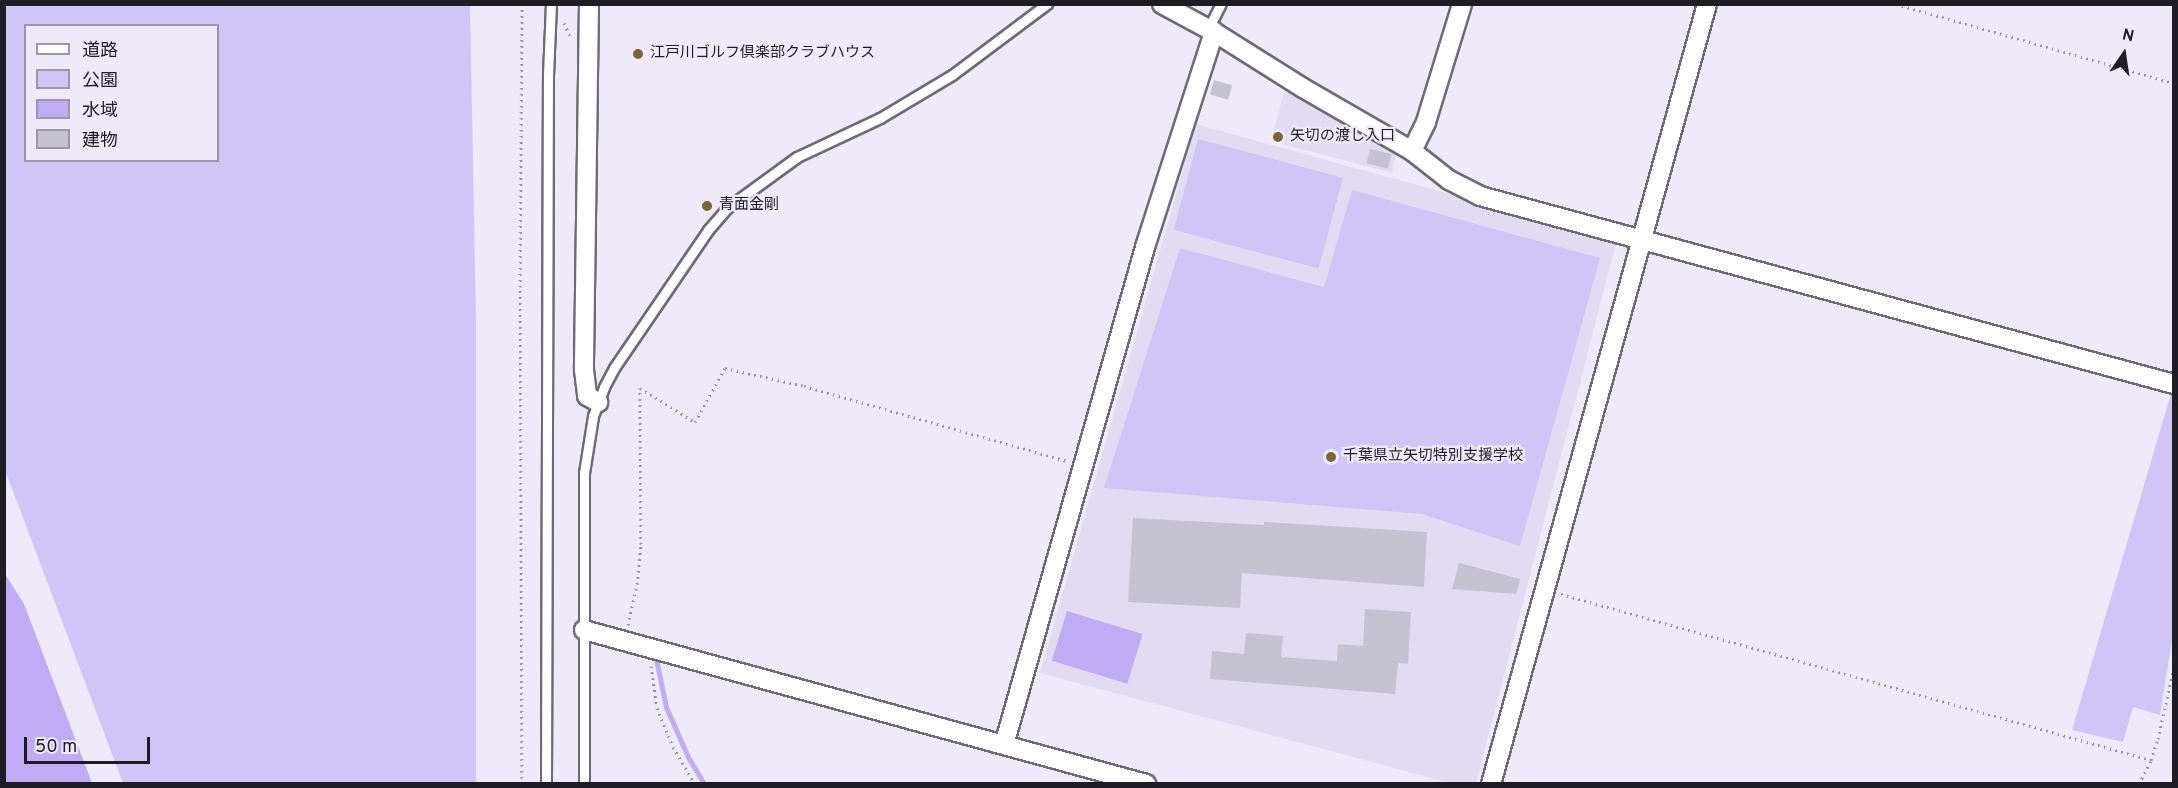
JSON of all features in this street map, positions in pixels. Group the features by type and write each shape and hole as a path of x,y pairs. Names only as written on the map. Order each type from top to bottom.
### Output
{"street":[{"path":"588,4 584,370 586,396 598,402"},
{"path":"1161,4 1211,31 1412,151 1449,180 1480,196 1642,238 2174,384"},
{"path":"1412,151 1426,122 1462,4"},
{"path":"1491,783 1707,4"},
{"path":"1004,744 1146,244 1211,31"},
{"path":"584,630 1146,783"}],"lane":[{"path":"546,783 548,75 551,4"},
{"path":"584,783 584,473 590,432 598,402 614,368 708,230 727,208 797,157 880,118 952,75 1047,4"},
{"path":"1211,31 1221,4"}],"path":[{"path":"522,4 520,275 522,783"},
{"path":"1896,4 2174,82"},
{"path":"624,641 637,584 641,544 640,388 695,422 726,368 804,386 1083,465"},
{"path":"1545,590 2151,760"},
{"path":"649,648 657,708 673,747 695,783"},
{"path":"2139,783 2151,760 2174,667"}],"shaded area":[{"path":"1285,88 1396,153 1392,173 1271,141"},
{"name":"千葉県立矢切特別支援学校","path":"1196,124 1617,240 1476,783 1450,783 1040,673"}],"green space":[{"path":"5,4 470,5 476,324 476,783 123,783 5,470"},
{"path":"1198,139 1343,178 1319,269 1174,230"},
{"path":"1352,190 1600,258 1520,546 1422,514 1104,488 1180,248 1324,287"},
{"path":"2172,390 2173,634 2160,715 2133,707 2123,742 2072,730"}],"water":[{"path":"5,574 24,604 92,783 5,783"},
{"path":"1067,611 1143,634 1127,684 1052,661"}],"building":[{"path":"1214,80 1232,85 1228,100 1210,94"},
{"path":"1370,149 1391,154 1388,169 1367,164"},
{"path":"1133,518 1264,525 1264,522 1427,532 1424,587 1242,573 1240,608 1128,602"},
{"path":"1459,563 1520,579 1516,594 1452,589"},
{"path":"1365,609 1411,612 1408,664 1398,663 1395,694 1210,679 1212,651 1244,654 1246,633 1283,636 1281,657 1337,661 1338,644 1363,646"}],"waterway":[{"path":"656,659 666,707 688,757 704,784"}],"place":[{"name":"江戸川ゴルフ倶楽部クラブハウス","path":"638,54"},
{"name":"矢切の渡し入口","path":"1278,137"},
{"name":"青面金剛","path":"707,206"},
{"name":"千葉県立矢切特別支援学校","path":"1331,457"}]}
